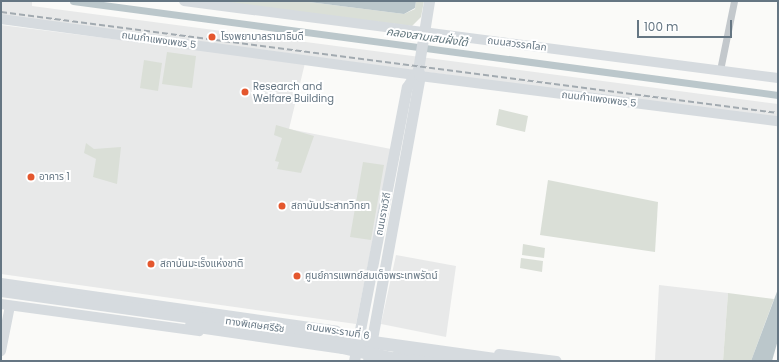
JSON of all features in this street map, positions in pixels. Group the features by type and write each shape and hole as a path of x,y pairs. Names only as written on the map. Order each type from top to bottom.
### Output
{"highway":[{"name":"ทางพิเศษศรีรัช","path":"1,290 509,361"},
{"name":"ทางพิเศษศรีรัช","path":"4,303 342,347 404,361"}],"main road":[{"name":"ถนนราชวิถี","path":"362,358 359,334 364,307 420,53 429,1"},
{"name":"ถนนราชวิถี","path":"362,358 373,336 415,75"},
{"path":"362,358 415,75"},
{"path":"364,307 369,311 378,309"}],"street":[{"name":"ถนนสวรรคโลก","path":"184,1 423,34 720,70 778,75"},
{"path":"720,70 734,1"},
{"name":"ถนนกำแพงเพชร 5","path":"1,19 415,75 778,121"},
{"name":"ถนนพระรามที่ 6","path":"1,284 557,361"},
{"path":"1,351 4,303"},
{"name":"ถนนพระรามที่ 6","path":"4,303 165,327 271,340 362,358 448,361"},
{"path":"165,327 168,306"},
{"path":"210,312 271,340"}],"shaded area":[{"path":"1,1 32,1 32,6 778,104 778,119 1,15"},
{"path":"209,1 301,1 404,14 415,9 416,1 424,1 421,17 412,26"},
{"path":"301,1 416,1 415,8 404,14"},
{"path":"1,25 305,63 289,129 391,149 356,324 1,274"},
{"path":"167,52 196,56 192,88 162,84"},
{"path":"144,60 162,63 158,91 140,88"},
{"path":"499,109 528,116 525,132 496,125"},
{"path":"276,125 314,136 301,173 277,169 279,162 275,161 282,138 274,135"},
{"path":"86,143 94,149 121,147 117,184 93,177 96,159 84,153"},
{"path":"363,162 384,165 371,240 350,237"},
{"path":"548,180 658,202 655,252 540,235"},
{"path":"523,244 545,248 544,258 522,255"},
{"path":"396,255 456,266 446,337 381,324"},
{"path":"521,258 543,261 542,272 520,268"},
{"path":"659,285 728,293 723,361 655,360"},
{"path":"778,289 778,340 772,361 751,361"},
{"path":"728,293 774,299 751,361 723,361"}],"waterway":[{"name":"คลองสามเสนฝั่งใต้","path":"73,1 778,95"}],"railway":[{"path":"1,12 778,113"}],"place":[{"name":"โรงพยาบาลรามาธิบดี","path":"212,37"},
{"name":"Research and Welfare Building","path":"245,92"},
{"name":"อาคาร 1","path":"31,177"},
{"name":"สถาบันประสาทวิทยา","path":"282,206"},
{"name":"สถาบันมะเร็งแห่งชาติ","path":"151,264"},
{"name":"ศูนย์การแพทย์สมเด็จพระเทพรัตน์","path":"297,276"}]}
